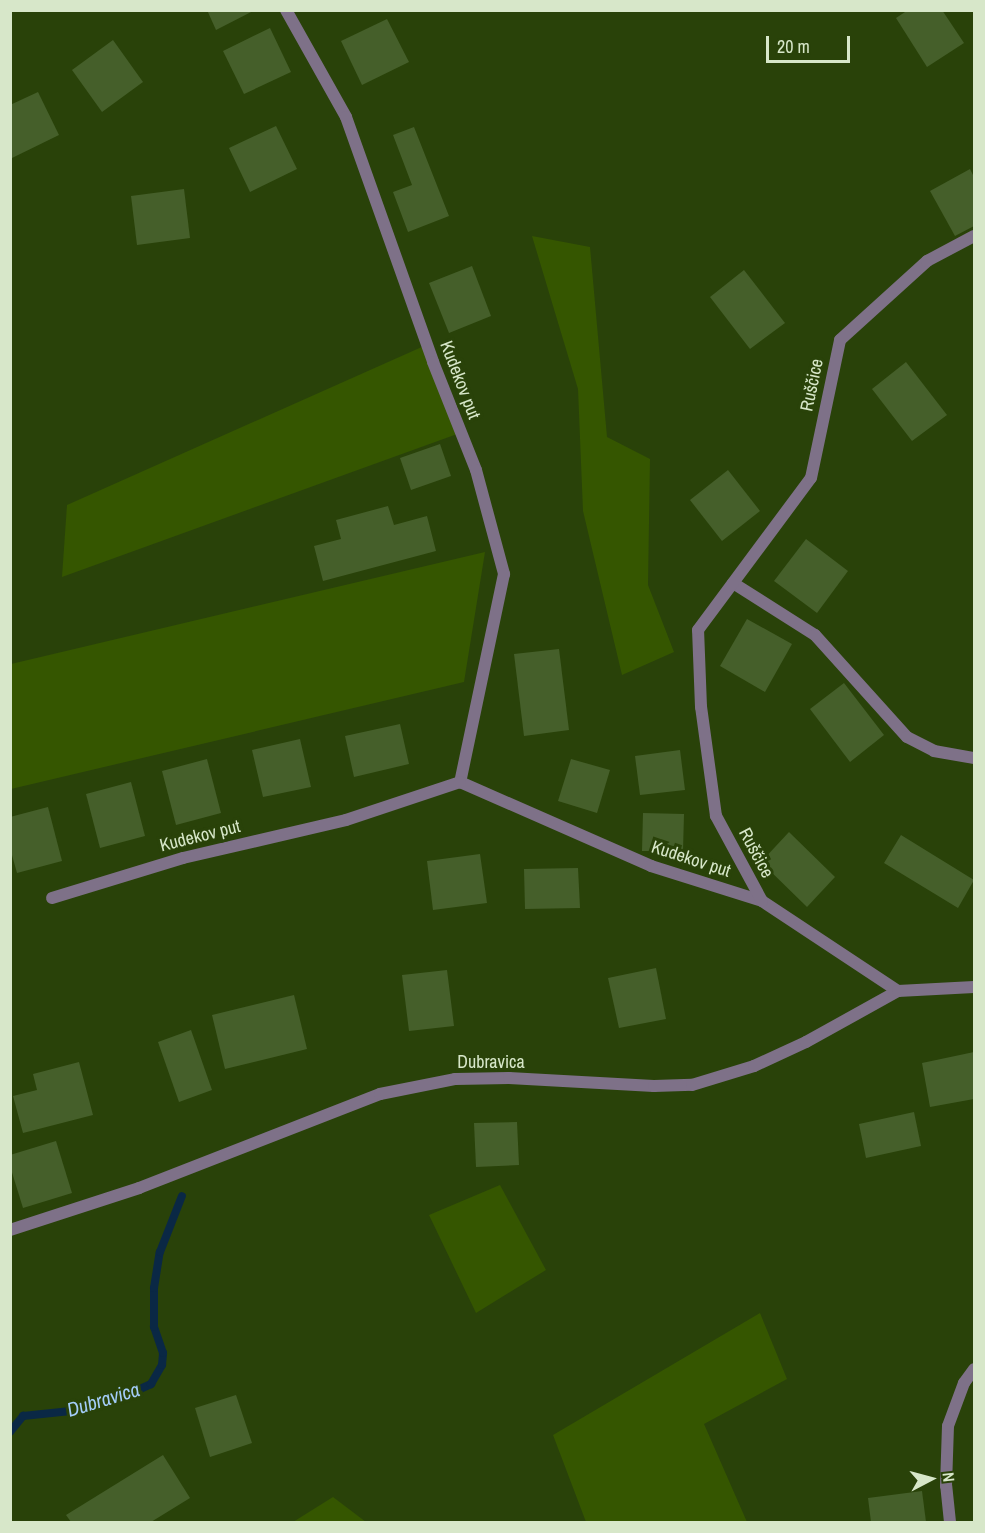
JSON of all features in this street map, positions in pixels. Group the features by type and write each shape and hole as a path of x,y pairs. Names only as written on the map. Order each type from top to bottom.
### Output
{"street":[{"name":"Kudekov put","path":"286,10 346,117 433,362 476,470 504,574 460,782"},
{"name":"Ruščice","path":"762,901 716,816 701,707 698,630 811,477 840,340 927,261 975,236"},
{"path":"733,583 815,635 907,737 934,751 975,758"},
{"name":"Kudekov put","path":"52,898 183,858 346,820 460,782 651,866 762,901 898,991"},
{"name":"Dubravica","path":"10,1230 139,1188 380,1094 455,1079 509,1078 692,1086 754,1066 806,1042 898,991 975,987"},
{"path":"950,1522 945,1486 948,1426 964,1383 975,1369"}],"green space":[{"path":"532,236 590,247 607,437 650,459 648,585 674,652 622,675 583,511 578,389"},
{"path":"424,346 460,433 62,577 67,505"},
{"path":"485,552 464,682 11,789 11,664"},
{"path":"500,1185 546,1270 476,1313 429,1215"},
{"path":"760,1313 787,1379 704,1424 747,1522 586,1522 553,1435"},
{"path":"333,1497 366,1522 293,1522"}],"building":[{"path":"207,10 255,10 216,30"},
{"path":"908,10 942,10 964,43 927,67 896,18"},
{"path":"387,19 409,62 362,85 341,41"},
{"path":"270,28 291,72 244,94 223,51"},
{"path":"113,40 143,82 102,112 72,70"},
{"path":"38,92 59,135 12,158 10,105"},
{"path":"276,126 297,169 250,192 229,148"},
{"path":"414,127 449,216 408,232 393,192 412,185 393,135"},
{"path":"970,169 974,177 974,226 955,236 930,191"},
{"path":"184,189 190,238 137,245 131,196"},
{"path":"472,266 491,316 449,333 429,283"},
{"path":"744,270 785,323 750,349 710,297"},
{"path":"906,362 947,415 912,441 872,389"},
{"path":"440,444 451,476 411,490 400,458"},
{"path":"728,470 760,511 722,541 690,500"},
{"path":"388,506 394,525 427,516 436,551 323,581 314,546 341,539 336,520"},
{"path":"806,539 848,571 817,613 774,581"},
{"path":"747,619 792,644 765,692 720,666"},
{"path":"559,649 569,730 524,736 514,654"},
{"path":"844,683 884,735 850,762 810,709"},
{"path":"400,724 409,764 354,777 345,736"},
{"path":"300,739 311,787 263,797 252,750"},
{"path":"680,750 685,790 640,795 635,756"},
{"path":"207,759 221,813 176,825 162,771"},
{"path":"571,759 610,770 597,813 558,801"},
{"path":"131,782 145,836 100,848 86,794"},
{"path":"48,807 62,861 17,873 10,848 10,817"},
{"path":"643,813 684,814 683,851 642,851"},
{"path":"789,832 835,877 807,907 761,862"},
{"path":"901,835 974,880 958,908 884,863"},
{"path":"480,854 487,903 433,910 427,861"},
{"path":"578,868 580,908 525,909 524,869"},
{"path":"656,968 666,1019 619,1028 608,978"},
{"path":"447,970 454,1026 409,1031 402,975"},
{"path":"294,995 307,1049 225,1069 212,1015"},
{"path":"191,1030 212,1090 179,1102 158,1042"},
{"path":"974,1052 974,1099 930,1107 922,1063"},
{"path":"79,1062 93,1115 23,1133 13,1096 37,1090 33,1074"},
{"path":"914,1112 921,1146 866,1158 859,1124"},
{"path":"517,1122 519,1165 476,1167 474,1123"},
{"path":"56,1141 72,1193 23,1208 10,1166 10,1155"},
{"path":"236,1395 252,1443 210,1457 195,1408"},
{"path":"163,1455 190,1498 151,1522 71,1522 66,1515"},
{"path":"922,1491 926,1522 871,1522 868,1498"}],"waterway":[{"name":"Dubravica","path":"10,1432 23,1416 71,1411 122,1397 151,1384 162,1365 163,1353 154,1327 154,1288 160,1252 182,1196"}]}
